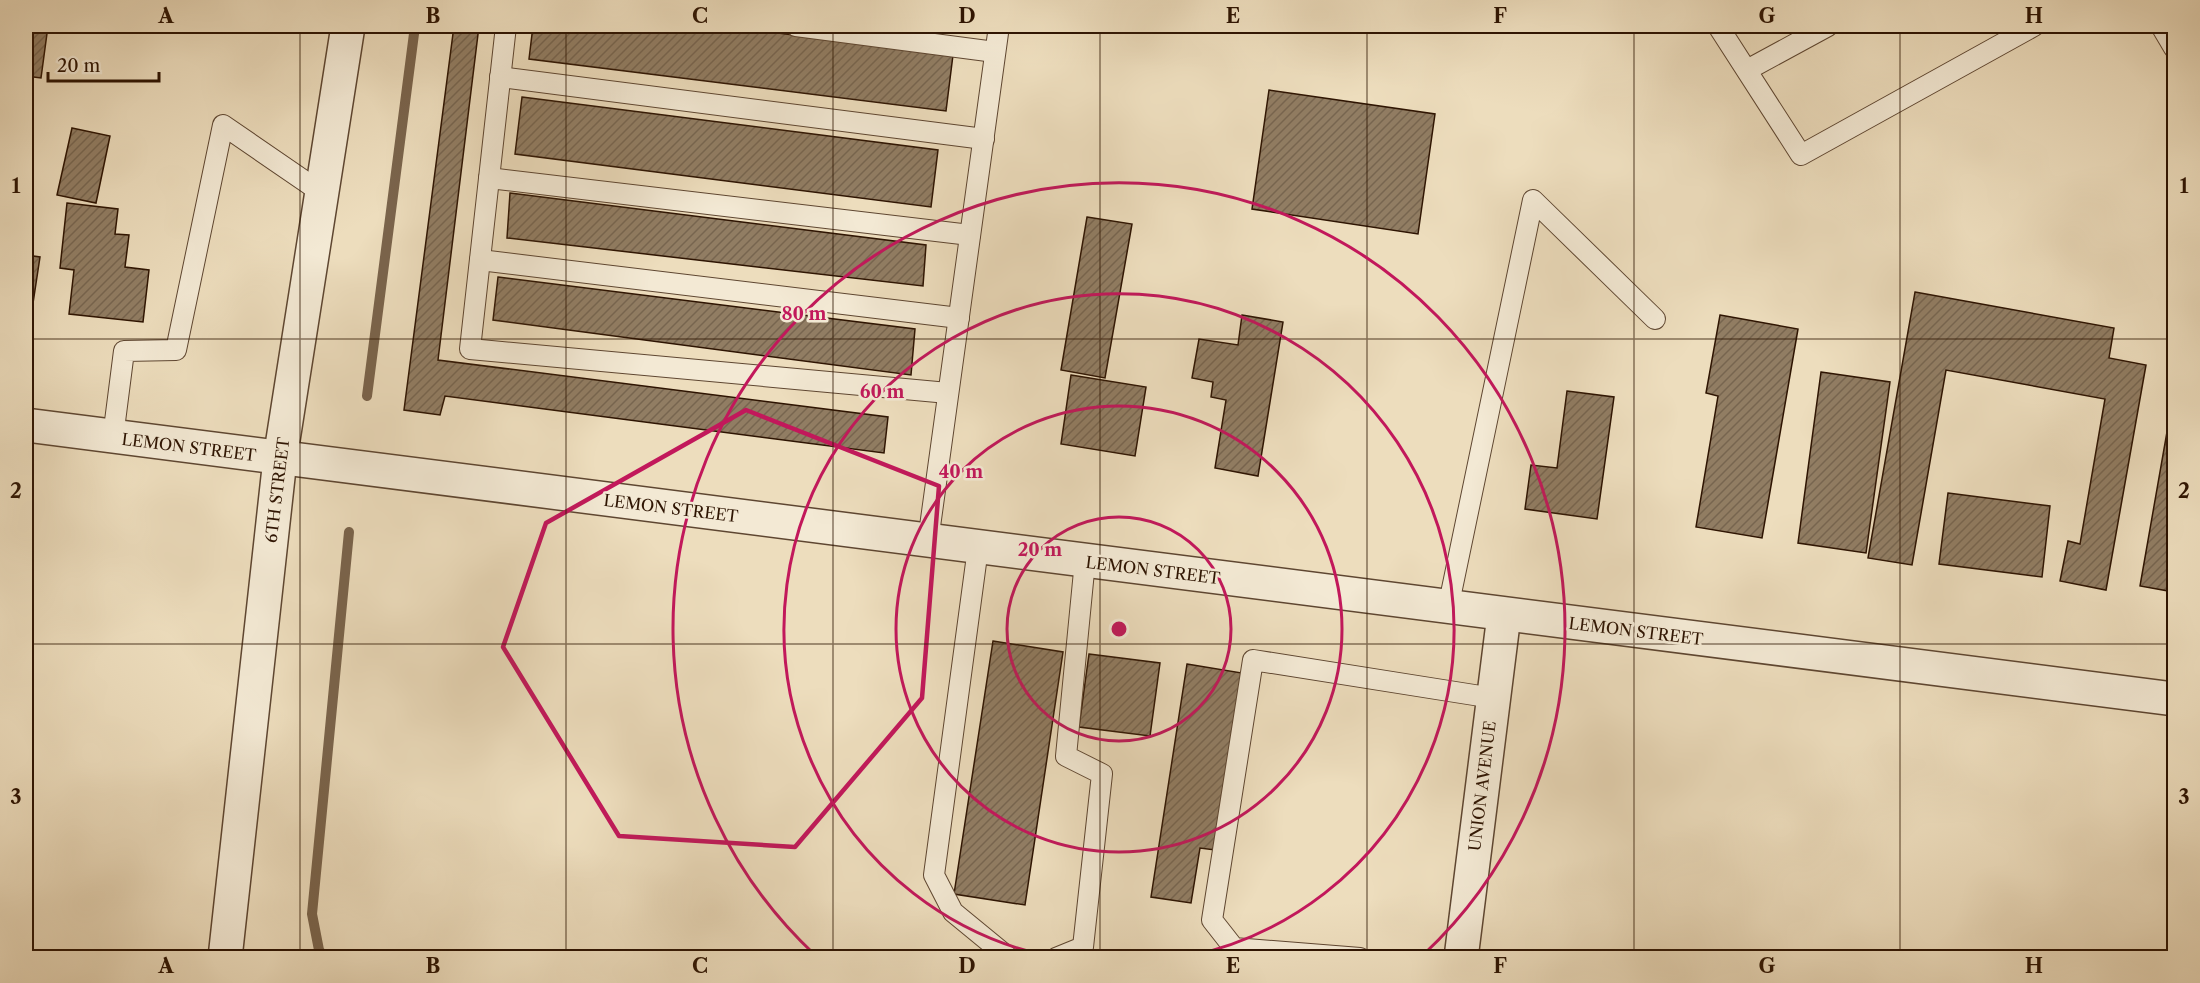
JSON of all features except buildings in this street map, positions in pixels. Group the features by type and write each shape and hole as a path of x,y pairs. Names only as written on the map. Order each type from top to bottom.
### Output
{"street":[{"name":"6TH STREET","path":"225,957 280,459 348,26"},
{"name":"LEMON STREET","path":"26,425 2175,699"},
{"name":"UNION AVENUE","path":"1461,957 1504,615"}],"lane":[{"path":"506,26 470,349 948,393"},
{"path":"796,26 995,52"},
{"path":"928,541 999,26"},
{"path":"1718,26 1801,155 2034,26"},
{"path":"1747,70 1828,26"},
{"path":"2161,26 2175,48"},
{"path":"500,77 984,140"},
{"path":"113,437 124,351 177,350 223,125 322,193"},
{"path":"489,178 970,236"},
{"path":"1448,608 1533,200 1655,319"},
{"path":"480,260 959,318"},
{"path":"978,548 934,875 953,912 1009,957"},
{"path":"1056,957 1083,947 1102,774 1066,756 1085,561"},
{"path":"1360,957 1234,948 1212,920 1253,660 1493,698"}],"highlighted area":[{"path":"746,410 939,486 922,698 795,847 619,836 503,647 546,523"}],"waterway":[{"path":"367,396 415,26"},
{"path":"324,958 319,950 312,914 349,532"}]}
